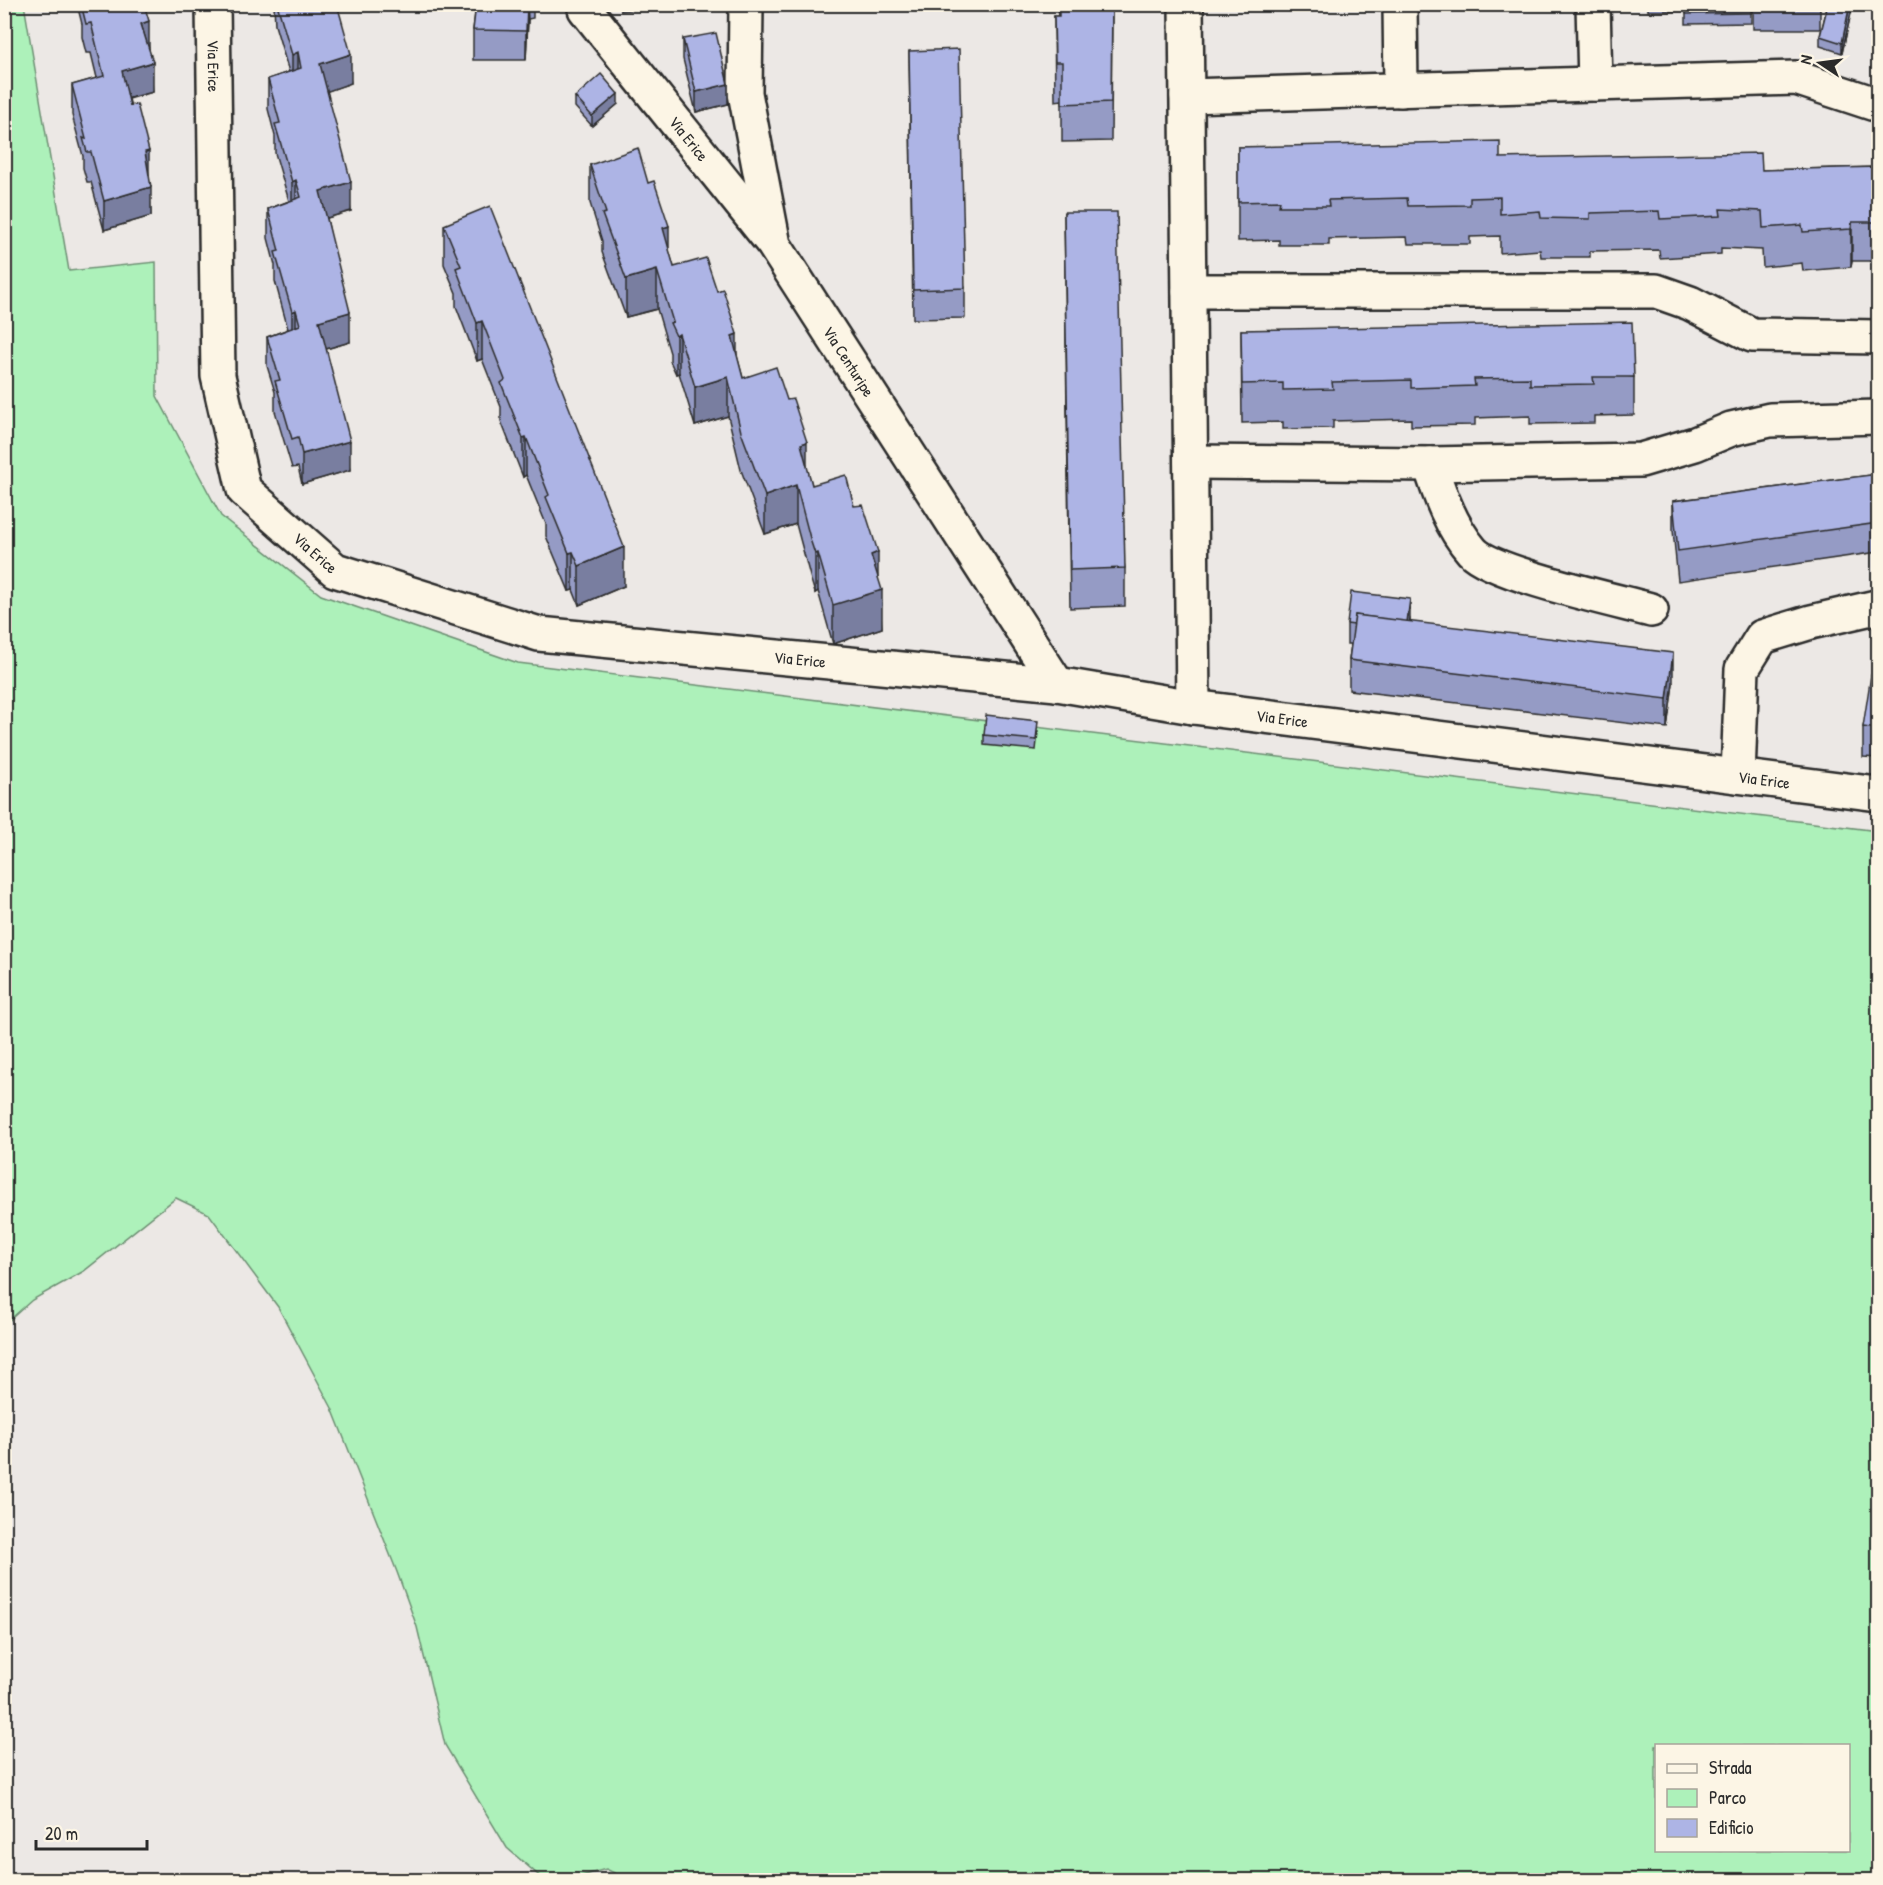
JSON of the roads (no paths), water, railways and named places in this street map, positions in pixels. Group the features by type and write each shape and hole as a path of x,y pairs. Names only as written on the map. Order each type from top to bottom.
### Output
{"street":[{"name":"Via Erice","path":"213,4 218,376 244,490 335,570 539,634 1057,684 1193,707 1878,794"},
{"name":"Via Erice","path":"585,4 585,9 774,245"},
{"name":"Via Centuripe","path":"746,4 745,93 774,245 1057,684"},
{"path":"1186,4 1193,707"},
{"path":"1400,4 1401,90"},
{"path":"1593,4 1595,84"},
{"path":"1187,96 1796,78 1878,105"},
{"path":"1189,291 1656,291 1690,303 1752,335 1878,337"},
{"path":"1191,462 1430,465 1641,460 1695,444 1731,429 1770,420 1878,417"},
{"path":"1430,465 1441,498 1473,553 1519,575 1651,610"},
{"path":"1738,776 1742,669 1762,637 1811,622 1876,607"}]}
